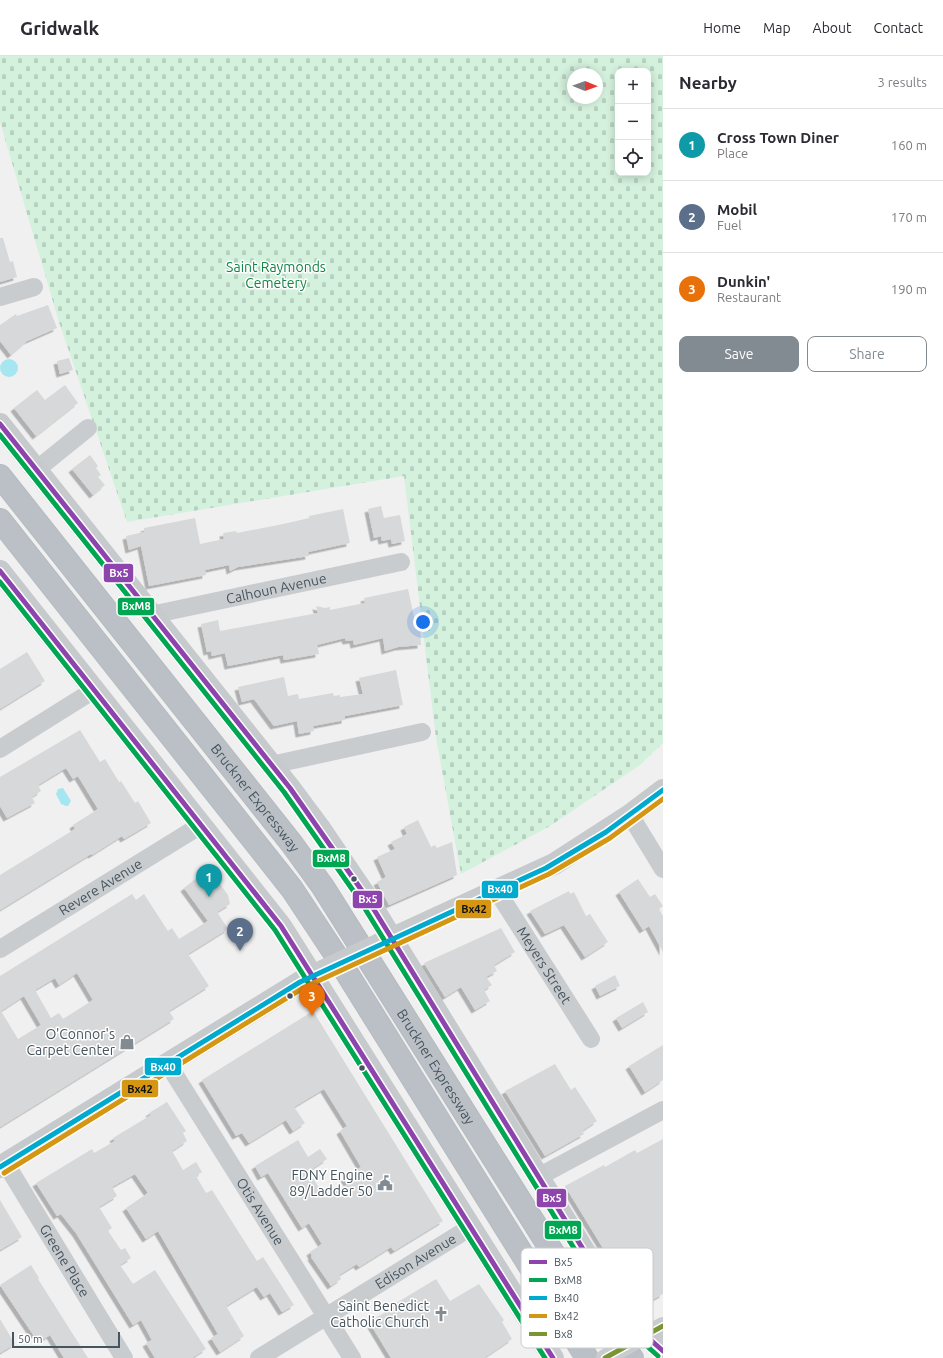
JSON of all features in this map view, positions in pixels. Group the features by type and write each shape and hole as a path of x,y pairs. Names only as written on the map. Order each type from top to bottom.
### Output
{"highway":[{"name":"Bruckner Expressway","path":"0,476 292,844 323,888 550,1248"},
{"name":"Bruckner Expressway","path":"0,520 260,846 307,910 521,1252"},
{"name":"Bruckner Expressway","path":"581,1348 587,1358"}],"main road":[{"path":"2,423 36,470 303,804 346,866 385,941 583,1248"},
{"path":"0,571 319,972 471,1227 521,1307"},
{"path":"3,1166 319,972 554,864 630,815 663,790"},
{"path":"653,1345 663,1351"},
{"path":"547,1348 553,1358"}],"street":[{"path":"0,296 34,287"},
{"path":"36,470 88,428"},
{"name":"Calhoun Avenue","path":"152,615 401,562"},
{"path":"0,749 94,690"},
{"path":"271,765 422,732"},
{"path":"630,815 663,869"},
{"name":"Revere Avenue","path":"0,949 201,825"},
{"name":"Meyers Street","path":"497,891 592,1039"},
{"name":"Otis Avenue","path":"168,1064 352,1358"},
{"path":"538,1177 663,1110"},
{"name":"Greene Place","path":"3,1166 124,1358"},
{"name":"Edison Avenue","path":"259,1358 471,1227"},
{"path":"605,1358 627,1348"}],"green space":[{"name":"Saint Raymonds Cemetery","path":"0,56 663,56 663,743 640,765 550,826 461,874 436,738 404,476 127,522 59,322 0,122"}],"water":[{"path":"9,359 15,362 18,368 15,374 9,377 3,374 0,368 3,362"},
{"path":"63,788 71,801 68,806 61,804 56,794 58,789"}],"building":[{"path":"0,238 3,238 10,262 13,261 17,277 0,282"},
{"path":"48,305 57,328 27,341 11,355 0,341 0,325 16,314 17,316"},
{"path":"69,358 73,370 60,374 57,361"},
{"path":"65,385 78,403 36,436 14,408 37,390 45,400"},
{"path":"90,455 98,466 96,468 101,475 98,477 105,485 93,495 72,469"},
{"path":"381,506 384,518 400,515 405,541 392,544 391,539 382,541 381,536 374,538 368,509"},
{"path":"343,509 350,543 308,552 309,556 238,567 230,571 229,565 205,570 206,575 149,586 141,546 129,550 126,536 144,532 144,528 195,518 200,544 224,539 223,533 236,531 237,533 288,523 309,518 309,516"},
{"path":"408,589 416,626 420,625 421,645 398,647 385,651 383,638 354,645 353,640 346,641 345,638 317,645 319,654 284,660 283,655 228,666 225,653 212,656 211,651 207,652 201,624 218,620 220,631 318,613 316,606 325,608 330,607 330,610 365,603 364,598"},
{"path":"27,652 45,681 0,709 0,669"},
{"path":"396,670 403,705 345,716 345,720 313,726 314,731 299,734 297,721 274,726 254,699 242,702 238,687 284,677 288,696 298,694 299,699 333,693 334,696 340,695 340,697 363,694 359,678"},
{"path":"80,730 100,762 105,759 119,782 121,781 135,803 138,801 151,823 124,839 122,836 0,910 0,875 75,829 73,825 98,809 78,776 73,779 66,768 38,785 41,791 32,797 35,803 7,818 0,806 0,777"},
{"path":"418,820 431,847 435,845 437,848 452,842 457,875 389,905 377,882 386,877 377,857 395,849 391,842 407,834 404,827"},
{"path":"206,871 210,876 214,876 228,895 230,904 217,912 228,929 188,954 209,986 169,1011 174,1019 0,1127 0,976 132,894 136,900 144,894 168,931 172,928 179,939 208,921 184,888","holes":["77,973 93,1000 63,1019 59,1013 51,1018 35,990 55,978 59,985","24,996 41,1025 18,1039 1,1011"]},
{"path":"638,879 650,897 655,894 663,906 659,909 663,916 663,952 649,926 643,930 619,892"},
{"path":"569,891 570,894 574,892 586,916 590,914 608,942 585,957 564,925 545,934 530,911"},
{"path":"501,928 515,952 494,965 497,971 486,977 492,985 484,990 490,1001 475,1010 461,987 445,997 424,963"},
{"path":"615,975 620,986 600,996 595,986"},
{"path":"643,1002 648,1012 622,1028 616,1018"},
{"path":"313,1011 443,1221 394,1251 391,1247 359,1267 357,1264 339,1275 341,1279 331,1286 311,1257 310,1252 322,1244 309,1223 302,1228 268,1173 261,1177 255,1166 298,1140 308,1157 320,1149 327,1159 309,1171 325,1198 348,1184 344,1178 361,1167 340,1131 347,1126 324,1089 294,1107 305,1123 293,1131 286,1120 249,1143 242,1133 236,1136 202,1080"},
{"path":"663,1045 663,1080 645,1092 629,1066"},
{"path":"555,1064 571,1090 575,1087 597,1121 582,1131 584,1134 545,1156 505,1091"},
{"path":"167,1102 186,1131 183,1133 187,1141 172,1151 183,1170 196,1162 202,1172 196,1176 206,1193 212,1190 257,1261 263,1257 294,1305 282,1312 270,1293 264,1297 257,1287 226,1306 244,1336 220,1352 211,1338 218,1334 158,1231 146,1239 126,1208 148,1193 135,1174 112,1187 117,1196 99,1207 112,1228 108,1231 121,1250 125,1248 131,1258 120,1265 133,1284 155,1270 206,1349 192,1358 155,1358 146,1343 152,1340 141,1320 133,1325 76,1233 61,1214 57,1216 36,1183 92,1149 94,1153 115,1141 113,1138 151,1115 149,1113"},
{"path":"663,1139 663,1294 653,1299 653,1248 603,1248 565,1186 604,1165 605,1167 635,1150 637,1153"},
{"path":"0,1200 22,1237 0,1250"},
{"path":"31,1265 39,1278 38,1279 88,1358 64,1358 50,1335 41,1341 36,1334 34,1336 0,1285"},
{"name":"Saint Benedict Catholic Church","path":"436,1279 450,1301 479,1284 504,1320 502,1322 512,1339 484,1358 391,1358 371,1325 377,1321 375,1318 390,1310 388,1308"},
{"path":"0,1319 15,1344 0,1353"}],"transit line":[{"name":"Bx5","path":"0,424 290,788 365,895 582,1248"},
{"name":"BxM8","path":"0,435 284,792 359,899 574,1248"},
{"name":"Bx5","path":"0,571 281,926 521,1307"},
{"name":"BxM8","path":"0,582 275,930 521,1320"},
{"name":"Bx40","path":"0,1167 300,982 546,868 606,832 663,790"},
{"name":"Bx42","path":"4,1173 303,988 549,874 610,838 663,799"},
{"name":"Bx8","path":"653,1332 663,1326"},
{"name":"Bx5","path":"653,1342 663,1351"},
{"name":"BxM8","path":"539,1348 545,1358"},
{"name":"Bx5","path":"547,1348 553,1358"},
{"name":"Bx8","path":"605,1358 623,1348"},
{"name":"BxM8","path":"649,1348 658,1356"}],"place":[{"name":"Cross Town Diner","path":"209,897"},
{"name":"Mobil","path":"240,951"},
{"name":"Dunkin'","path":"312,1016"},
{"name":"O'Connor's Carpet Center","path":"127,1042"},
{"name":"FDNY Engine 89/Ladder 50","path":"385,1183"},
{"name":"Saint Benedict Catholic Church","path":"441,1314"}]}
